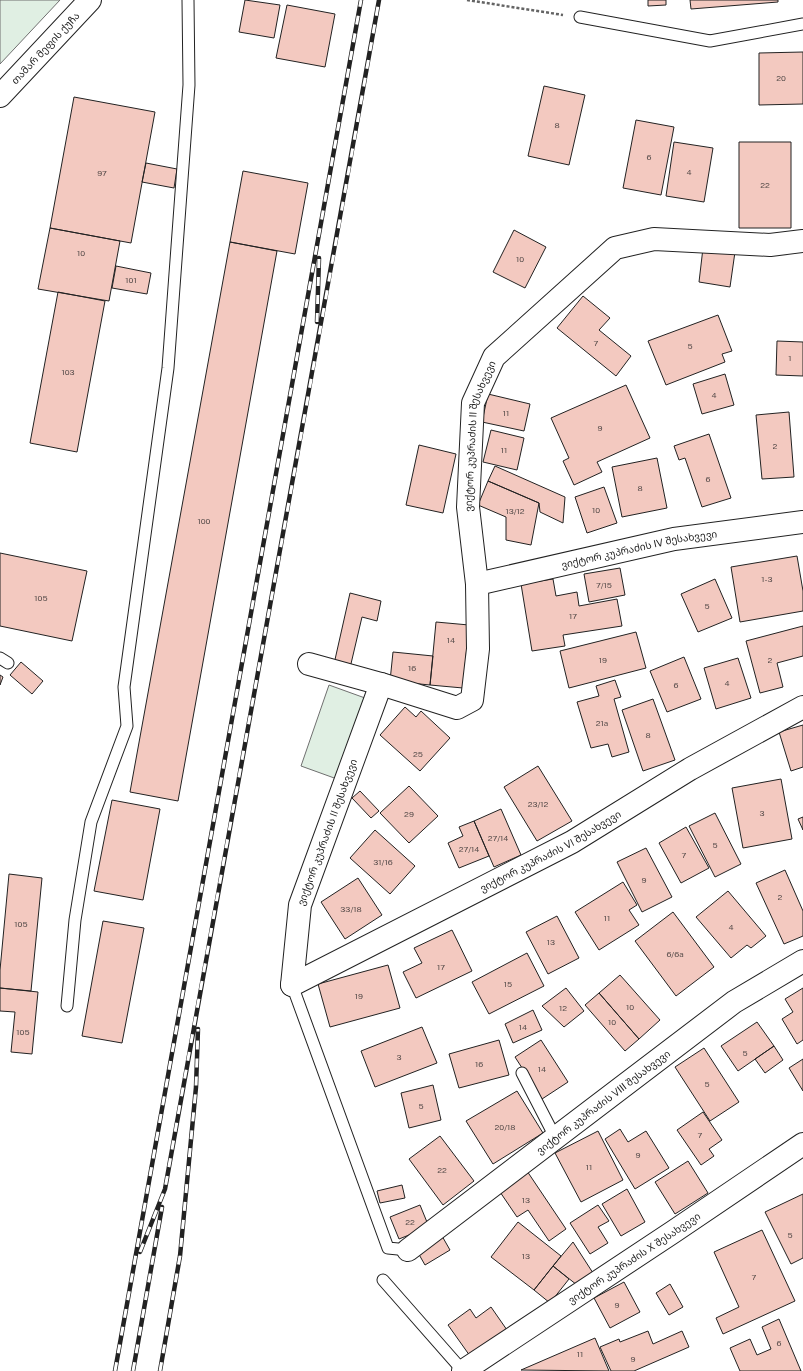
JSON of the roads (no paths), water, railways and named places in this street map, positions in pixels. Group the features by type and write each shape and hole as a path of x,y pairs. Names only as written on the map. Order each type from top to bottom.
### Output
{"street":[{"name":"თამარ მეფის ქუჩა","path":"0,96 90,0"},
{"name":"ვიქტორ კუპრაძის II შესახვევი","path":"309,664 382,684 457,708 472,700 478,649 477,584 468,507 473,403 494,357 615,248 654,239 770,245 803,241"},
{"name":"ვიქტორ კუპრაძის IV შესახვევი","path":"477,584 674,539 803,522"},
{"name":"ვიქტორ კუპრაძის II შესახვევი","path":"292,985 300,905 382,684"},
{"name":"ვიქტორ კუპრაძის VI შესახვევი","path":"292,985 572,842 690,769 803,706"},
{"name":"ვიქტორ კუპრაძის VIII შესახვევი","path":"408,1250 734,1002 803,961"},
{"name":"ვიქტორ კუპრაძის X შესახვევი","path":"463,1371 674,1232 803,1144"}],"lane":[{"path":"67,1006 75,920 92,822 127,726 124,687 168,368 180,230 189,85 188,0"},
{"path":"580,17 710,41 803,24"},
{"path":"292,985 388,1248 408,1250"},
{"path":"522,1073 555,1137"},
{"path":"382,1280 463,1371"}],"railway":[{"path":"115,1371 361,0"},
{"path":"140,1252 165,1189 379,0"},
{"path":"317,322 319,258"},
{"path":"160,1371 180,1256 196,1087 198,1029"},
{"path":"133,1371 162,1207"}]}
